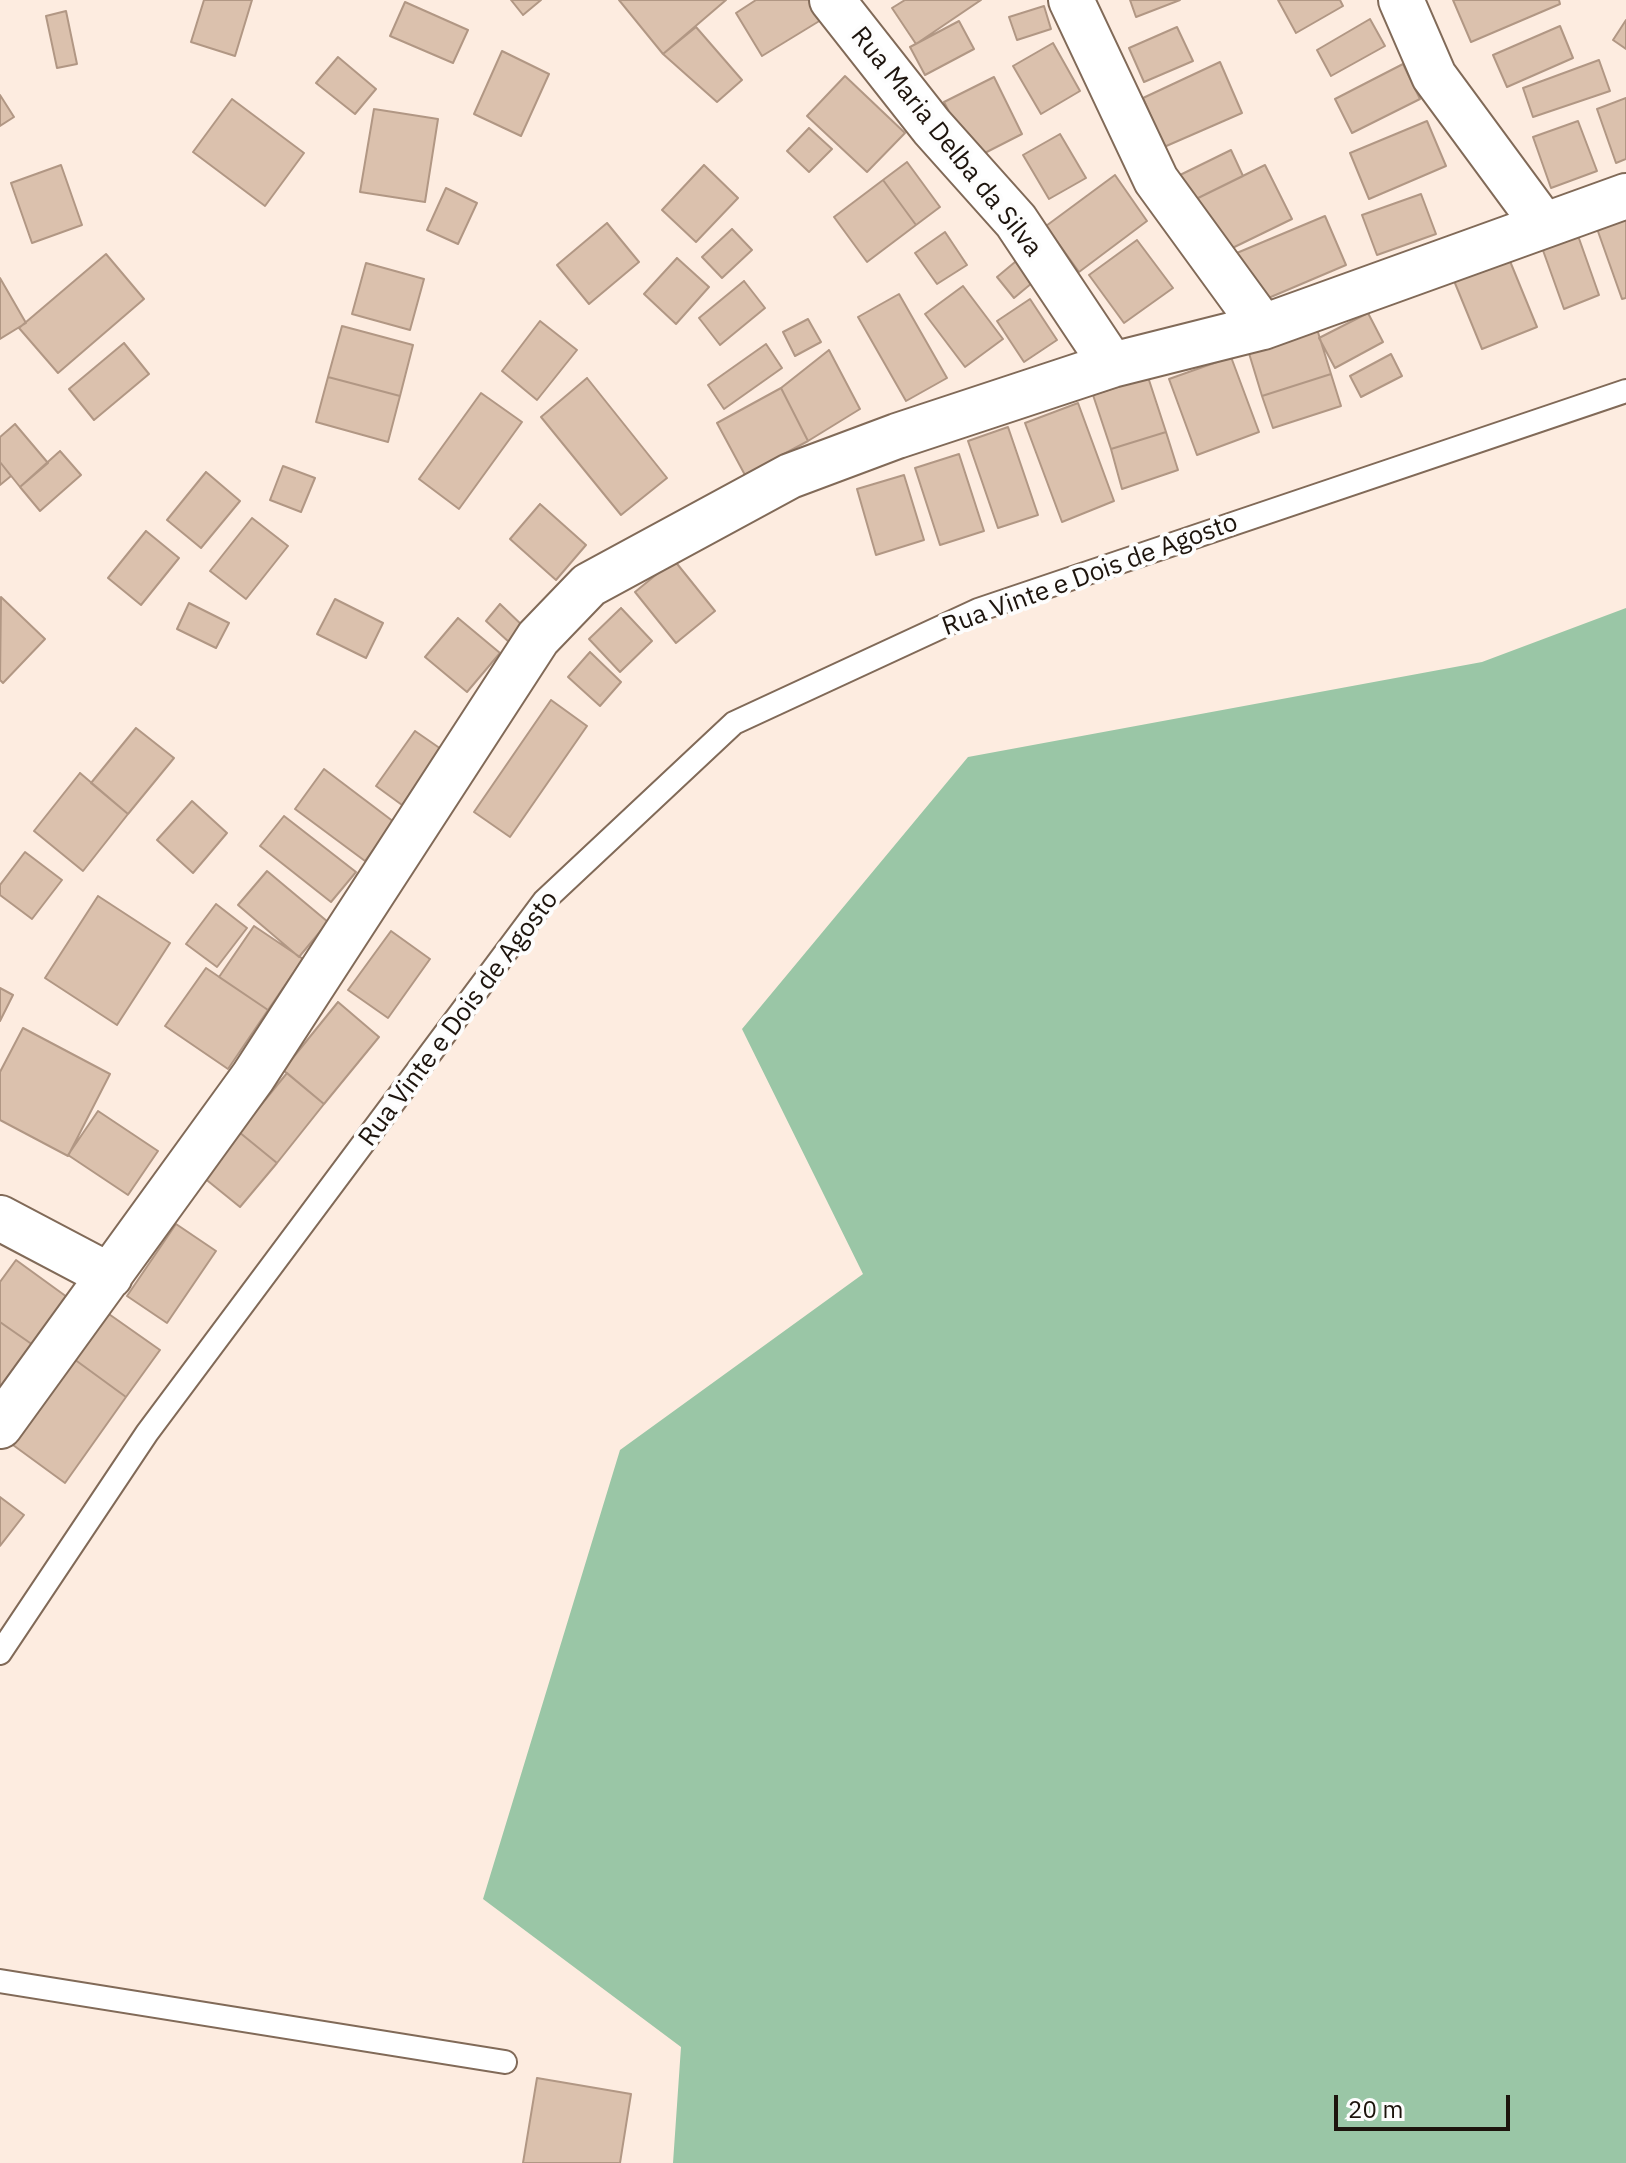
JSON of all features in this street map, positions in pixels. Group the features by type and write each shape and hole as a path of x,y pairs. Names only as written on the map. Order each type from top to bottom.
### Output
{"street":[{"name":"Rua Maria Delba da Silva","path":"832,0 932,127 1016,221 1112,365"},
{"path":"1071,0 1156,180 1263,327"},
{"path":"1401,0 1434,76 1543,224"},
{"path":"0,1426 253,1077 538,638 589,585 790,476 897,436 1112,365 1263,327 1626,196"},
{"path":"0,1218 110,1276"}],"lane":[{"name":"Rua Vinte e Dois de Agosto","path":"0,1653 147,1433 544,901 734,723 978,610 1626,391"},
{"path":"0,1981 505,2062"}],"green space":[{"path":"1626,608 1626,2163 673,2163 681,2047 483,1899 620,1450 863,1274 742,1029 968,757 1482,662"}],"building":[{"path":"204,0 252,0 235,56 191,42"},
{"path":"511,0 541,0 523,15"},
{"path":"619,0 726,0 663,54"},
{"path":"756,0 809,0 821,20 762,56 736,13"},
{"path":"905,0 981,0 916,44 892,8"},
{"path":"1130,0 1180,0 1136,17"},
{"path":"1278,0 1340,0 1343,6 1296,33"},
{"path":"1453,0 1559,0 1560,4 1471,42"},
{"path":"405,2 468,30 453,63 390,36"},
{"path":"1044,6 1051,29 1017,40 1009,17"},
{"path":"66,11 77,64 57,68 46,16"},
{"path":"1370,19 1385,46 1331,76 1317,50"},
{"path":"1626,20 1626,49 1613,40"},
{"path":"959,21 974,49 925,75 910,47"},
{"path":"1560,26 1573,58 1507,87 1493,55"},
{"path":"696,27 742,80 717,102 663,54"},
{"path":"1177,27 1193,61 1144,82 1129,48"},
{"path":"1053,43 1080,91 1041,114 1013,66"},
{"path":"502,51 549,74 521,136 474,114"},
{"path":"338,57 376,89 355,114 316,83"},
{"path":"1599,60 1610,91 1533,117 1523,88"},
{"path":"1220,62 1242,113 1164,147 1143,98"},
{"path":"1403,64 1420,99 1352,133 1335,99"},
{"path":"845,76 905,133 867,172 807,116"},
{"path":"994,77 1022,134 973,159 944,102"},
{"path":"0,95 14,117 0,126"},
{"path":"1626,98 1626,159 1616,163 1597,109"},
{"path":"232,99 304,153 265,206 193,152"},
{"path":"374,109 438,119 425,202 360,192"},
{"path":"1427,121 1446,166 1369,199 1350,153"},
{"path":"1578,121 1597,171 1551,188 1533,137"},
{"path":"809,128 832,149 809,172 787,151"},
{"path":"1060,134 1086,178 1049,199 1023,155"},
{"path":"1231,150 1243,176 1192,201 1180,175"},
{"path":"907,162 940,207 916,225 883,180"},
{"path":"61,165 82,225 32,243 11,183"},
{"path":"704,165 738,198 696,242 662,210"},
{"path":"1265,165 1292,219 1218,255 1192,201"},
{"path":"1115,175 1147,221 1079,272 1046,226"},
{"path":"883,180 916,225 867,262 834,217"},
{"path":"446,188 477,203 458,244 427,230"},
{"path":"1421,194 1436,234 1377,255 1362,215"},
{"path":"1626,212 1626,298 1622,299 1595,223"},
{"path":"1325,216 1346,265 1252,305 1232,255"},
{"path":"607,223 639,262 589,304 557,265"},
{"path":"732,229 752,250 722,278 702,257"},
{"path":"1576,230 1599,295 1564,309 1540,242"},
{"path":"945,232 967,265 937,284 915,253"},
{"path":"1137,240 1173,288 1124,323 1089,275"},
{"path":"1505,249 1537,327 1482,349 1450,271"},
{"path":"106,254 144,299 58,373 19,328"},
{"path":"1021,257 1038,278 1014,298 997,277"},
{"path":"677,258 709,287 676,324 644,294"},
{"path":"366,263 424,279 410,330 352,314"},
{"path":"0,278 26,323 0,339"},
{"path":"744,281 765,308 720,345 699,318"},
{"path":"963,286 1003,339 965,367 925,314"},
{"path":"899,294 947,378 906,401 858,317"},
{"path":"1030,299 1057,340 1024,362 997,321"},
{"path":"1368,313 1383,342 1335,368 1319,338"},
{"path":"808,319 821,342 795,356 783,332"},
{"path":"540,321 577,350 537,400 502,371"},
{"path":"342,326 413,345 400,396 328,377"},
{"path":"1317,329 1331,374 1262,396 1248,350"},
{"path":"124,343 149,374 94,420 69,389"},
{"path":"766,344 782,368 724,409 708,385"},
{"path":"829,350 860,409 808,441 781,388"},
{"path":"1391,354 1402,376 1361,397 1350,376"},
{"path":"1231,357 1259,432 1197,455 1169,379"},
{"path":"1331,374 1341,406 1273,428 1262,396"},
{"path":"328,377 400,396 388,442 316,422"},
{"path":"1148,377 1166,432 1111,449 1093,395"},
{"path":"587,378 667,478 621,515 541,417"},
{"path":"781,388 808,441 745,475 717,423"},
{"path":"481,393 522,422 459,509 419,479"},
{"path":"1078,403 1114,501 1062,522 1025,423"},
{"path":"15,424 48,463 20,487 0,462 0,437"},
{"path":"1008,427 1038,515 998,528 968,441"},
{"path":"1166,432 1178,470 1122,489 1111,449"},
{"path":"60,451 81,475 40,511 20,487"},
{"path":"959,454 984,531 940,545 915,468"},
{"path":"0,462 11,476 0,485"},
{"path":"283,466 315,478 301,512 270,500"},
{"path":"206,472 240,501 201,548 167,520"},
{"path":"904,475 924,540 876,555 857,489"},
{"path":"540,504 586,545 556,580 510,539"},
{"path":"252,518 288,546 246,599 210,571"},
{"path":"146,531 179,558 141,605 108,578"},
{"path":"674,560 715,611 676,643 635,592"},
{"path":"1,597 45,639 3,683 0,680"},
{"path":"335,599 383,623 366,658 317,634"},
{"path":"189,603 229,623 216,648 177,629"},
{"path":"500,604 525,628 510,643 486,621"},
{"path":"621,608 652,641 620,672 589,639"},
{"path":"458,618 500,653 467,692 425,657"},
{"path":"590,652 621,682 600,706 568,677"},
{"path":"551,700 587,726 510,837 474,812"},
{"path":"136,728 174,758 128,814 91,783"},
{"path":"415,731 441,749 402,805 376,786"},
{"path":"324,769 394,822 365,861 295,809"},
{"path":"80,773 128,814 83,871 34,831"},
{"path":"192,801 227,833 193,873 157,840"},
{"path":"284,816 356,872 331,902 260,846"},
{"path":"25,852 62,880 32,919 0,895 0,885"},
{"path":"267,871 328,922 299,957 238,905"},
{"path":"98,896 170,943 117,1025 45,978"},
{"path":"216,904 247,928 217,967 186,944"},
{"path":"254,926 303,959 268,1010 219,977"},
{"path":"391,931 430,959 388,1018 348,990"},
{"path":"206,968 268,1010 228,1069 165,1026"},
{"path":"0,988 13,995 0,1021"},
{"path":"338,1002 379,1037 324,1104 283,1070"},
{"path":"23,1028 110,1074 68,1156 0,1120 0,1072"},
{"path":"287,1073 324,1104 277,1163 239,1132"},
{"path":"98,1111 158,1151 128,1195 68,1155"},
{"path":"239,1132 277,1163 240,1207 203,1177"},
{"path":"176,1224 216,1251 167,1323 127,1296"},
{"path":"16,1260 67,1297 33,1345 0,1322 0,1282"},
{"path":"106,1312 160,1350 126,1397 74,1359"},
{"path":"0,1322 33,1345 2,1387 0,1386"},
{"path":"74,1359 126,1397 65,1483 13,1445"},
{"path":"0,1497 24,1515 0,1546"},
{"path":"537,2078 631,2094 620,2163 523,2163"}]}
